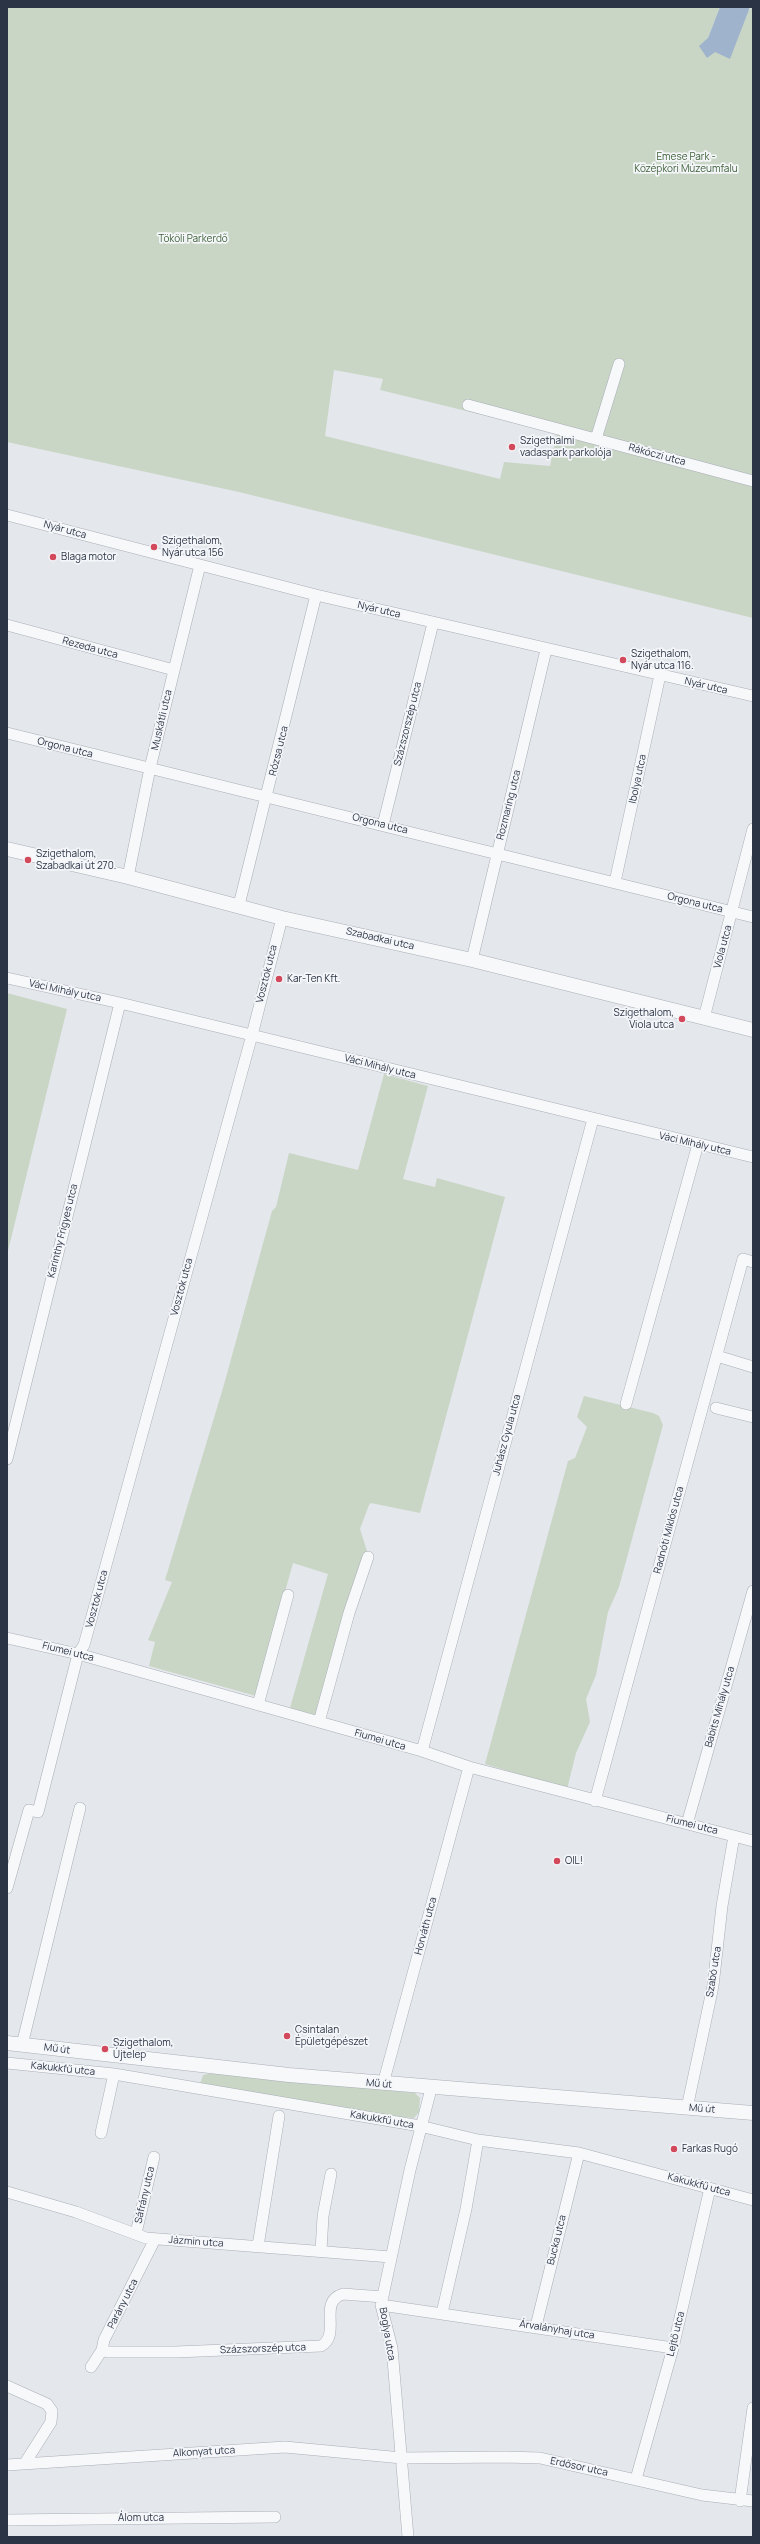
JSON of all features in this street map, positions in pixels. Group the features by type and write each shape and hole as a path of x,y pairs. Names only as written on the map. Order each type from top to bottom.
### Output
{"street":[{"path":"596,439 619,364"},
{"name":"Rákóczi utca","path":"468,405 753,481"},
{"name":"Nyár utca","path":"7,515 316,595 546,650 753,696"},
{"name":"Muskátli utca","path":"128,877 150,768 200,565"},
{"name":"Rózsa utca","path":"239,905 316,595"},
{"name":"Százszorszép utca","path":"384,825 433,623"},
{"name":"Rezeda utca","path":"7,625 174,670"},
{"name":"Rozmaring utca","path":"472,960 546,650"},
{"name":"Ibolya utca","path":"615,882 660,675"},
{"name":"Orgona utca","path":"7,733 753,917"},
{"name":"Viola utca","path":"704,1018 753,829"},
{"name":"Szabadkai utca","path":"7,849 128,877 239,905 282,918 472,960 753,1030"},
{"name":"Vosztok utca","path":"7,1888 29,1810 38,1812 78,1654 84,1645 252,1035 282,918"},
{"name":"Váci Mihály utca","path":"7,978 120,1003 753,1157"},
{"name":"Karinthy Frigyes utca","path":"7,1459 120,1003"},
{"name":"Juhász Gyula utca","path":"422,1751 593,1119"},
{"path":"626,1404 698,1144"},
{"name":"Radnóti Miklós utca","path":"595,1801 717,1356 748,1260"},
{"path":"717,1356 753,1367"},
{"path":"716,1408 753,1417"},
{"path":"319,1722 347,1620 368,1557"},
{"name":"Babits Mihály utca","path":"688,1824 753,1591"},
{"path":"258,1705 288,1595"},
{"name":"Fiumei utca","path":"7,1638 78,1654 422,1751 469,1767 753,1841"},
{"name":"Horváth utca","path":"383,2084 469,1767"},
{"path":"22,2045 80,1808"},
{"name":"Szabó utca","path":"687,2108 713,1986 722,1906 734,1836"},
{"name":"Mű út","path":"7,2043 383,2084 753,2113"},
{"name":"Kakukkfű utca","path":"7,2063 114,2074 420,2126 478,2140 579,2153 753,2200"},
{"path":"101,2133 114,2074"},
{"name":"Boglya utca","path":"408,2537 392,2348 382,2301 420,2126 431,2088"},
{"path":"258,2246 279,2116"},
{"path":"442,2313 466,2209 478,2140"},
{"name":"Bucka utca","path":"536,2326 579,2153"},
{"name":"Sáfrány utca","path":"136,2233 154,2156"},
{"path":"321,2251 323,2216 331,2174"},
{"name":"Lejtő utca","path":"636,2479 673,2348 710,2188"},
{"name":"Jázmin utca","path":"7,2192 76,2212 155,2239 391,2257"},
{"name":"Parány utca","path":"90,2367 102,2350 104,2340 155,2239"},
{"name":"Százszorszép utca","path":"102,2350 108,2352 176,2352 321,2346 328,2342 330,2336 330,2307 332,2300 337,2296 343,2294 382,2301"},
{"name":"Árvalányhaj utca","path":"382,2301 442,2313 536,2326 673,2348"},
{"path":"7,2386 47,2404 52,2411 50,2422 25,2463"},
{"path":"740,2501 753,2408"},
{"name":"Alkonyat utca","path":"7,2465 285,2447 402,2458"},
{"name":"Erdősor utca","path":"402,2458 475,2456 540,2458 702,2495 740,2501 753,2501"},
{"name":"Álom utca","path":"7,2520 275,2517"}],"green space":[{"name":"Tököli Parkerdő","path":"7,7 720,7 708,38 753,7 753,618 239,492 7,442","holes":["334,370 383,379 380,390 557,433 550,466 504,462 500,479 325,436"]},
{"path":"7,993 67,1009 7,1255"},
{"path":"384,1074 428,1086 403,1179 435,1187 437,1178 505,1197 420,1513 371,1503 369,1505 360,1529 367,1551 343,1625 320,1716 290,1708 328,1574 293,1563 256,1696 149,1666 155,1642 148,1640 172,1582 165,1580 223,1388 272,1211 276,1207 289,1153 358,1170"},
{"path":"584,1396 653,1413 659,1416 663,1425 619,1587 608,1612 596,1675 586,1699 590,1722 576,1753 567,1789 485,1764 568,1461 575,1458 587,1427 577,1417"},
{"path":"211,2073 415,2093 420,2098 419,2112 414,2118 377,2115 200,2084 203,2075"}],"water":[{"path":"720,7 750,7 730,59 715,52 707,58 699,46 708,38"}],"place":[{"name":"Szigethalmi vadaspark parkolója","path":"512,447"},
{"name":"Szigethalom, Nyár utca 156","path":"154,547"},
{"name":"Blaga motor","path":"53,557"},
{"name":"Szigethalom, Nyár utca 116.","path":"623,660"},
{"name":"Szigethalom, Szabadkai út 270.","path":"28,860"},
{"name":"Kar-Ten Kft.","path":"279,979"},
{"name":"Szigethalom, Viola utca","path":"682,1019"},
{"name":"OIL!","path":"557,1861"},
{"name":"Csintalan Épületgépészet","path":"287,2036"},
{"name":"Szigethalom, Újtelep","path":"105,2049"},
{"name":"Farkas Rugó","path":"674,2149"}],"park label":[{"name":"Emese Park - Középkori Múzeumfalu","path":"686,162"}]}
